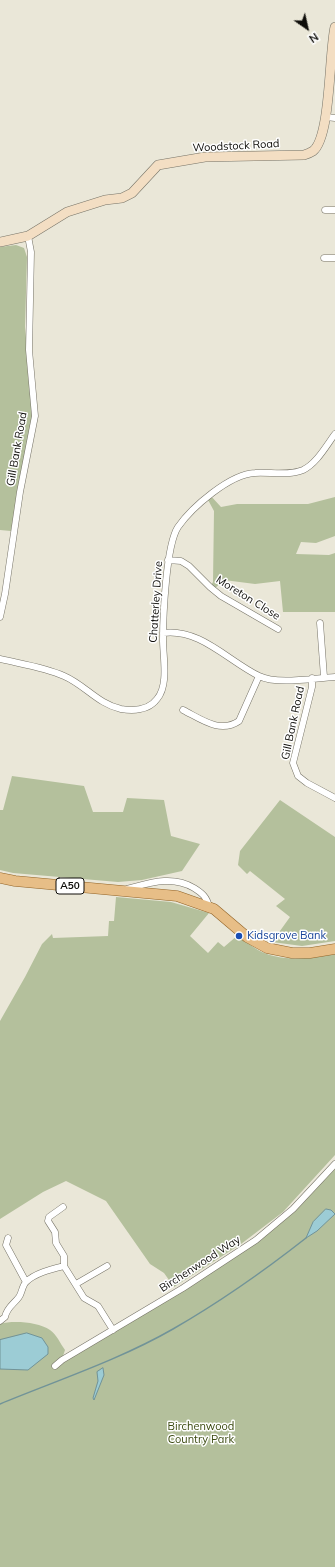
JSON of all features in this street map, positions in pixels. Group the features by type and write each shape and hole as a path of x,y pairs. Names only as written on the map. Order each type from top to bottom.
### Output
{"main road":[{"name":"A50","path":"0,878 15,881 169,894 209,907 224,916 248,937 267,948 292,953 310,953 335,949"}],"street":[{"name":"Woodstock Road","path":"4,242 28,236 67,212 105,200 122,198 132,193 158,165 205,157 304,155 313,151 318,145 330,118 332,40 335,27"},
{"path":"325,210 335,210"},
{"name":"Gill Bank Road","path":"0,617 20,492 35,416 29,350 31,252 28,236"},
{"path":"324,258 335,258"},
{"name":"Chatterley Drive","path":"0,659 64,676 80,685 105,704 120,708 138,710 151,705 158,699 162,688 163,633 168,560 171,541 178,527 221,486 238,477 254,473 302,470 311,464 335,434"},
{"name":"Moreton Close","path":"168,560 181,561 189,566 210,588 221,596 278,629"},
{"path":"320,623 324,678"},
{"path":"163,633 176,631 213,646 259,676 283,680 335,677"},
{"path":"183,710 218,727 232,726 239,721 259,676"},
{"name":"Gill Bank Road","path":"312,678 312,687 293,763 298,776 307,783 335,798"},
{"name":"Birchenwood Way","path":"56,1366 59,1358 113,1330 183,1288 256,1240 293,1209 335,1164"},
{"path":"63,1207 49,1217 48,1221 54,1232 56,1243 64,1256 64,1266 84,1298 98,1306 113,1330"},
{"path":"8,1238 6,1245 26,1282"},
{"path":"0,1321 5,1317 6,1312 13,1302 20,1296 20,1292 26,1282 49,1269 64,1266"},
{"path":"76,1284 107,1266"}],"green space":[{"path":"16,245 24,248 27,257 25,327 33,414 11,531 0,530 0,247"},
{"path":"210,495 221,507 237,504 308,504 335,497 335,536 316,543 301,542 296,554 329,555 335,553 335,612 283,612 280,581 255,584 224,580 213,590 210,587 213,582 214,511 207,498"},
{"path":"12,776 84,786 93,812 123,812 127,798 164,800 171,836 200,844 182,871 142,880 118,882 13,873 0,870 0,810 3,810"},
{"path":"280,800 335,837 335,941 302,946 272,942 290,917 276,906 285,899 250,871 247,874 238,865 240,851"},
{"path":"116,897 171,902 209,913 190,936 208,953 218,942 224,947 238,935 258,950 277,957 316,957 335,954 335,1155 283,1212 241,1244 174,1287 164,1273 150,1264 106,1201 66,1181 43,1192 0,1219 0,1021 42,944 52,934 53,938 108,936 109,921 114,921"},
{"name":"Birchenwood Country Park","path":"335,1164 335,1567 0,1567 0,1324 25,1322 45,1327 57,1337 65,1350 62,1359 119,1326 275,1226"}],"water":[{"path":"326,1209 331,1210 335,1214 317,1231 306,1238 313,1222"},
{"path":"27,1333 42,1338 48,1347 48,1354 28,1370 0,1369 0,1340"},
{"path":"103,1368 104,1375 94,1400 93,1398 98,1381 97,1372"}],"waterway":[{"path":"0,1404 110,1360 173,1329 241,1286 306,1238"}],"place":[{"name":"Kidsgrove Bank","path":"239,936"}]}
